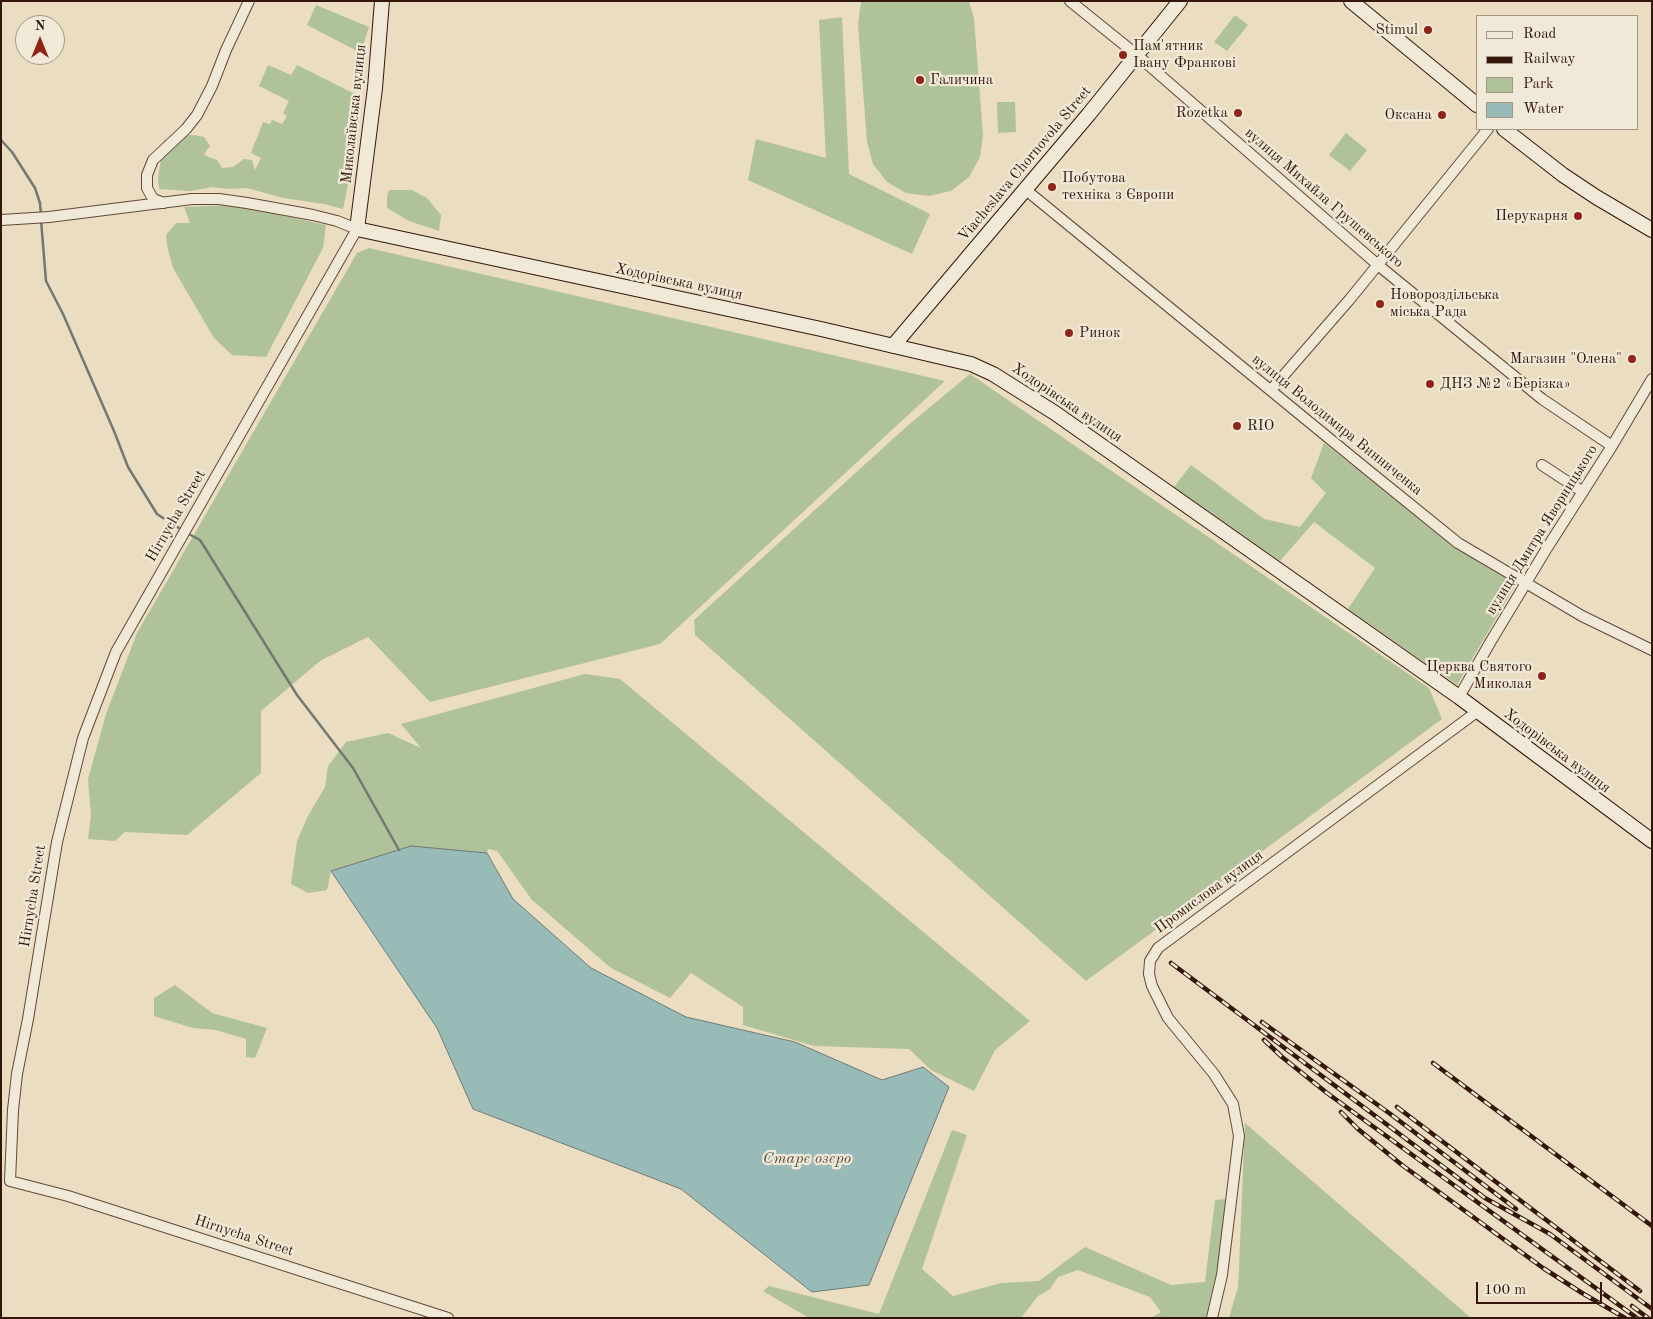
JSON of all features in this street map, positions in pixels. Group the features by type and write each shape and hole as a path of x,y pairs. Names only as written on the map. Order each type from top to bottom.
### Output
{"main road":[{"name":"Миколаївська вулиця","path":"357,229 375,88 382,1"},
{"name":"Viacheslava Chornovola Street","path":"892,346 1026,190 1180,1"},
{"path":"1352,1 1476,104"},
{"path":"1505,130 1563,175 1652,230"},
{"name":"Ходорівська вулиця","path":"357,229 821,329 972,364 993,374 1063,418 1459,697 1652,841"}],"street":[{"path":"165,204 153,199 147,188 147,175 154,160 186,129 197,115 212,86 226,50 249,1"},
{"name":"вулиця Михайла Грушевського","path":"1070,1 1137,56 1378,265 1542,399 1612,446"},
{"path":"1271,390 1378,265 1487,130"},
{"name":"вулиця Володимира Винниченка","path":"1026,190 1369,472 1458,542 1582,616 1652,650"},
{"path":"1,220 165,204 192,199 219,199 337,221 357,229"},
{"name":"Hirnycha Street","path":"357,229 116,652 83,738 57,842 17,1074 13,1110 10,1181 77,1198 448,1318"},
{"name":"вулиця Дмитра Яворницького","path":"1459,697 1652,379"},
{"path":"1542,465 1583,492"},
{"name":"Промислова вулиця","path":"1212,1318 1222,1275 1239,1136 1233,1104 1214,1074 1168,1018 1152,986 1149,974 1150,961 1158,948 1478,711"}],"green space":[{"name":"Галичина","path":"861,1 969,1 974,18 983,135 980,157 969,177 951,191 929,196 906,193 887,182 873,164 867,142 858,25"},
{"path":"316,5 369,27 361,53 307,25"},
{"path":"1235,15 1248,25 1227,51 1214,42"},
{"path":"842,17 849,174 930,214 912,254 748,180 756,139 826,158 819,20"},
{"path":"268,65 291,75 297,65 355,94 346,128 358,135 343,209 283,198 247,188 229,189 212,187 191,191 159,189 158,178 164,140 182,135 204,137 210,146 204,154 217,160 222,168 233,167 244,159 252,160 255,170 261,158 251,153 263,122 270,124 272,120 282,124 287,116 283,113 289,101 259,86"},
{"path":"997,102 1015,102 1016,132 998,133"},
{"path":"1346,133 1367,150 1350,171 1329,155"},
{"path":"389,190 412,190 427,198 441,215 439,231 409,221 387,208"},
{"path":"234,205 326,225 323,248 266,357 232,355 214,338 173,268 168,250 166,235 176,223 190,223 184,207"},
{"path":"369,248 945,381 660,644 430,702 368,637 320,661 261,711 261,773 187,835 125,832 115,841 88,839 91,816 88,779 106,714 137,633 357,253"},
{"path":"970,374 1429,688 1442,719 1086,981 695,635 694,620 906,427"},
{"path":"1324,443 1454,547 1516,584 1457,685 1348,609 1375,568 1314,522 1280,561 1174,487 1191,465 1264,519 1300,527 1326,493 1311,478"},
{"path":"585,674 620,679 1030,1021 995,1050 974,1091 931,1070 909,1049 814,1046 743,1025 743,1007 691,973 670,998 611,968 532,900 497,851 488,849 487,853 331,871 327,890 308,893 291,884 297,841 308,816 325,787 328,766 346,742 388,733 421,748 401,724"},
{"path":"175,985 212,1013 267,1028 255,1058 246,1057 246,1039 216,1030 193,1028 154,1016 154,998"},
{"path":"1245,1123 1471,1318 1229,1318 1238,1287"},
{"path":"952,1130 967,1135 922,1269 953,1296 1001,1283 1039,1281 1085,1247 1171,1285 1205,1282 1215,1200 1227,1199 1216,1280 1206,1318 1151,1318 1161,1312 1150,1297 1078,1270 1058,1277 1050,1289 1038,1296 1021,1318 809,1318 763,1291 769,1286 879,1314"}],"water":[{"name":"Старе озеро","path":"411,846 487,853 513,899 591,968 686,1017 795,1042 882,1080 923,1067 949,1087 869,1285 812,1292 681,1189 473,1109 437,1028 331,871"}],"waterway":[{"path":"1,140 12,152 35,188 40,203 41,215"},
{"path":"41,220 46,281 63,314 128,467 157,514 182,530"},
{"path":"187,533 200,540 297,695 353,768 399,850"}],"railway":[{"path":"1171,963 1485,1198 1550,1234 1652,1309"},
{"path":"1262,1022 1389,1113 1516,1209"},
{"path":"1264,1040 1327,1093 1637,1318"},
{"path":"1433,1063 1652,1226"},
{"path":"1397,1107 1640,1291"},
{"path":"1341,1112 1358,1129 1402,1165 1543,1268 1625,1318"},
{"path":"1632,1306 1648,1318"}],"place":[{"name":"Stimul","path":"1428,30"},
{"name":"Пам'ятник Івану Франкові","path":"1123,55"},
{"name":"Галичина","path":"920,80"},
{"name":"Rozetka","path":"1238,113"},
{"name":"Оксана","path":"1442,115"},
{"name":"Побутова техніка з Європи","path":"1052,187"},
{"name":"Перукарня","path":"1578,216"},
{"name":"Новороздільська міська Рада","path":"1380,304"},
{"name":"Ринок","path":"1069,333"},
{"name":"Магазин \"Олена\"","path":"1632,359"},
{"name":"ДНЗ №2 «Берізка»","path":"1430,384"},
{"name":"RIO","path":"1237,426"},
{"name":"Церква Святого Миколая","path":"1542,676"}]}
